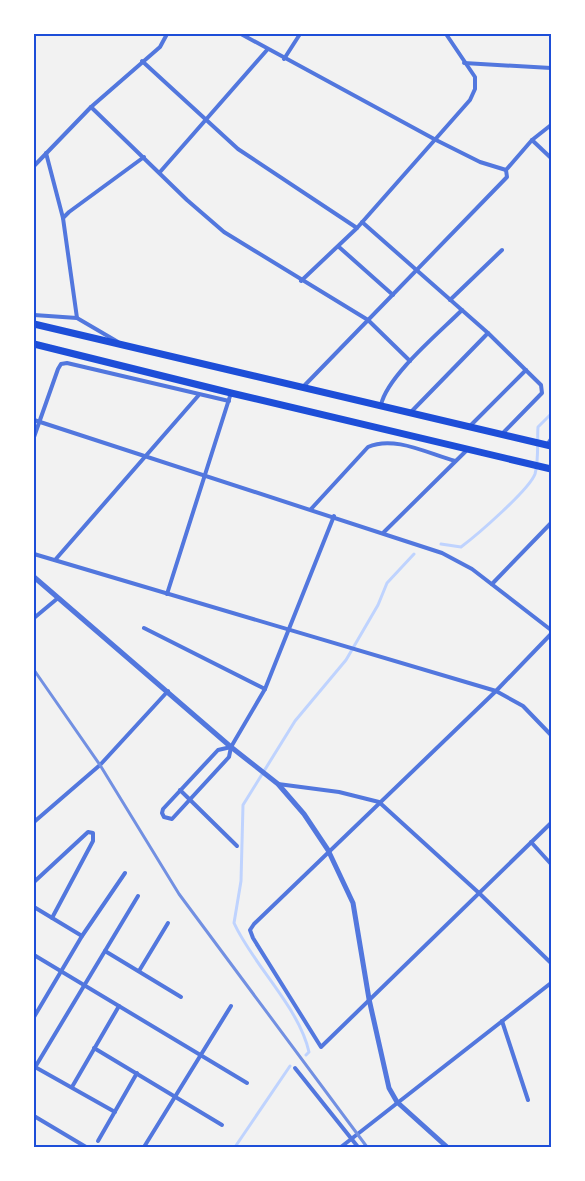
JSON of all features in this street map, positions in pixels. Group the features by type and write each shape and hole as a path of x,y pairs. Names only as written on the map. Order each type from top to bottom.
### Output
{"highway":[{"path":"34,324 470,426 501,435 548,444"},
{"path":"34,344 551,469"}],"street":[{"path":"34,166 91,107 160,47 168,34"},
{"path":"241,34 267,50 436,140 480,162 506,170"},
{"path":"284,59 300,34"},
{"path":"301,281 357,228 470,100 475,89 475,78 446,34"},
{"path":"160,172 267,50"},
{"path":"142,61 238,149 357,228"},
{"path":"464,63 551,68"},
{"path":"91,107 187,200 224,232 301,281 368,320 410,361"},
{"path":"303,387 507,178 506,170 532,140 551,125"},
{"path":"532,140 551,158"},
{"path":"46,153 63,218 77,318"},
{"path":"63,218 144,157"},
{"path":"362,222 488,333 541,385 542,393 501,435"},
{"path":"339,246 393,295"},
{"path":"450,300 502,250"},
{"path":"381,405 384,394 410,361 462,310"},
{"path":"34,315 77,318 110,336 120,344"},
{"path":"410,412 488,333"},
{"path":"34,437 61,364 67,363 198,396 229,401"},
{"path":"470,426 526,370"},
{"path":"167,594 231,393"},
{"path":"55,560 198,396"},
{"path":"34,420 418,543 472,569 551,630"},
{"path":"311,509 368,447 379,442 390,442 455,461"},
{"path":"384,532 468,448"},
{"path":"231,747 218,750 163,809 164,817 172,819 229,758 231,747 265,689 334,516"},
{"path":"492,584 551,523"},
{"path":"34,554 348,649 496,691 523,706 551,735"},
{"path":"34,577 231,747 276,782 304,814 328,850 353,902 382,1067 389,1088 397,1102 447,1147"},
{"path":"34,618 58,598"},
{"path":"144,628 265,689"},
{"path":"551,634 496,691 328,850 250,930 253,938 321,1047 369,998 551,823"},
{"path":"34,822 100,765 168,691"},
{"path":"276,782 339,792 379,802 479,893 551,963"},
{"path":"180,790 237,846"},
{"path":"34,882 88,832 94,833 93,841 52,918"},
{"path":"531,842 551,864"},
{"path":"34,1017 82,936 125,874"},
{"path":"115,1112 35,1068 138,896"},
{"path":"34,907 82,936"},
{"path":"139,972 168,923"},
{"path":"105,951 181,997"},
{"path":"34,955 247,1083"},
{"path":"341,1147 551,983"},
{"path":"72,1087 119,1006"},
{"path":"144,1147 231,1006"},
{"path":"502,1021 528,1100"},
{"path":"94,1048 222,1125"},
{"path":"295,1068 358,1147"},
{"path":"98,1141 137,1074"},
{"path":"34,1116 86,1147"}],"waterway":[{"path":"441,544 461,547 490,523 531,481 536,469 538,427 551,414"},
{"path":"306,1055 309,1052 304,1035 296,1019 252,955 234,923 241,881 243,805 295,721 346,660 378,605 387,583 414,554"},
{"path":"235,1147 290,1066"}],"railway":[{"path":"34,670 100,765 179,894 367,1147"}]}
